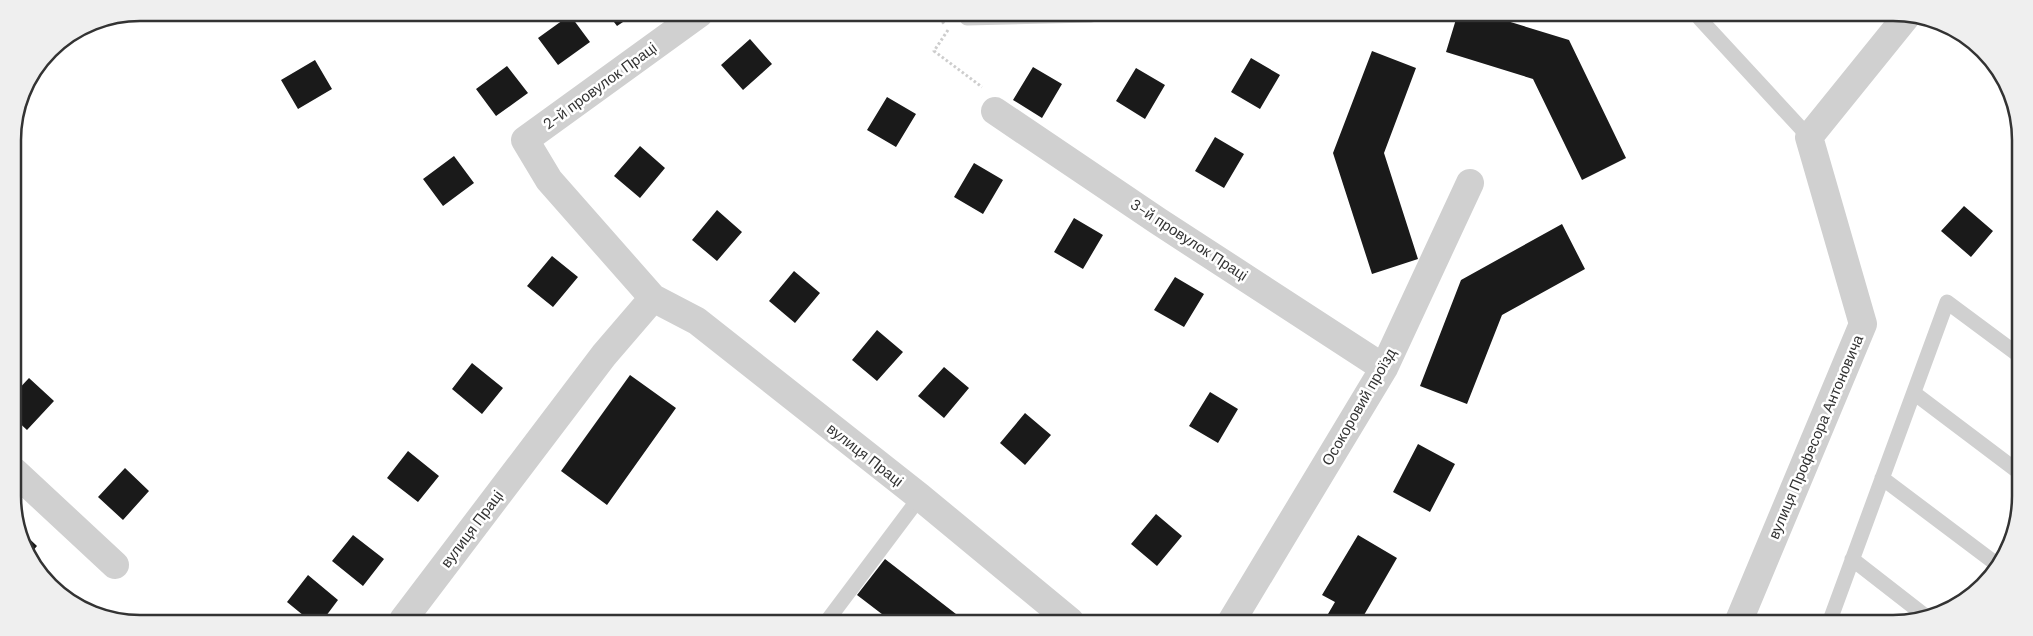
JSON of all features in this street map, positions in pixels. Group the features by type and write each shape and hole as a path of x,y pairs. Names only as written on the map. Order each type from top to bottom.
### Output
{"street":[{"name":"2-й провулок Праці","path":"524,140 689,21"},
{"path":"1808,137 1902,22"},
{"name":"3-й провулок Праці","path":"995,111 1384,368"},
{"name":"вулиця Професора Антоновича","path":"1742,614 1863,324 1808,137"},
{"name":"вулиця Праці","path":"524,140 549,180 653,298 697,321 920,497 1062,614"},
{"name":"Осокоровий проїзд","path":"1236,614 1384,368 1470,183"},
{"name":"вулиця Праці","path":"407,615 604,355 653,298"},
{"path":"21,478 115,565"}],"lane":[{"path":"1702,21 1808,137"},
{"path":"1832,614 1947,302 2012,350"},
{"path":"1914,393 2012,467"},
{"path":"1882,478 1993,561"},
{"path":"833,615 920,497"},
{"path":"1852,559 1919,611"}],"path":[{"path":"941,21 948,30 934,51 989,92 995,111"}],"building":[{"path":"562,21 574,21 590,42 558,65 538,38"},
{"path":"613,21 624,21 617,26"},
{"path":"1455,21 1507,21 1569,40 1626,158 1582,180 1533,79 1446,52"},
{"path":"750,39 772,64 743,90 721,65"},
{"path":"1372,51 1416,68 1384,153 1418,259 1372,274 1333,153"},
{"path":"1251,58 1280,75 1260,109 1231,92"},
{"path":"315,60 332,89 298,109 281,80"},
{"path":"507,66 528,93 496,116 476,89"},
{"path":"1033,67 1062,84 1042,118 1013,100"},
{"path":"1136,68 1165,85 1145,119 1116,101"},
{"path":"887,97 916,114 896,147 867,130"},
{"path":"1215,137 1244,154 1224,188 1195,171"},
{"path":"640,146 665,168 640,198 614,176"},
{"path":"454,156 474,183 443,206 423,179"},
{"path":"974,163 1003,180 983,214 954,197"},
{"path":"1964,206 1993,231 1971,257 1941,231"},
{"path":"717,210 742,232 717,261 692,240"},
{"path":"1074,218 1103,235 1083,269 1054,252"},
{"path":"1562,224 1585,269 1502,315 1467,404 1420,386 1461,280"},
{"path":"552,256 578,277 553,307 527,286"},
{"path":"794,271 820,293 795,323 769,301"},
{"path":"1175,277 1204,294 1184,327 1154,310"},
{"path":"877,330 903,352 877,381 852,360"},
{"path":"472,363 503,388 482,414 452,389"},
{"path":"944,367 969,388 944,418 918,396"},
{"path":"630,375 676,408 607,505 561,471"},
{"path":"29,378 54,401 27,430 21,425 21,386"},
{"path":"1210,392 1238,409 1218,443 1189,426"},
{"path":"1025,413 1051,435 1025,465 1000,443"},
{"path":"1418,444 1455,464 1430,512 1393,492"},
{"path":"408,451 439,476 418,502 387,478"},
{"path":"125,468 149,491 123,520 98,497"},
{"path":"1156,514 1182,536 1157,566 1131,544"},
{"path":"353,535 384,559 363,586 332,561"},
{"path":"1358,535 1397,558 1364,614 1329,614 1335,602 1322,595"},
{"path":"30,539 37,546 34,550"},
{"path":"885,559 957,615 883,615 857,595"},
{"path":"308,575 338,600 327,615 303,615 287,602"}]}
